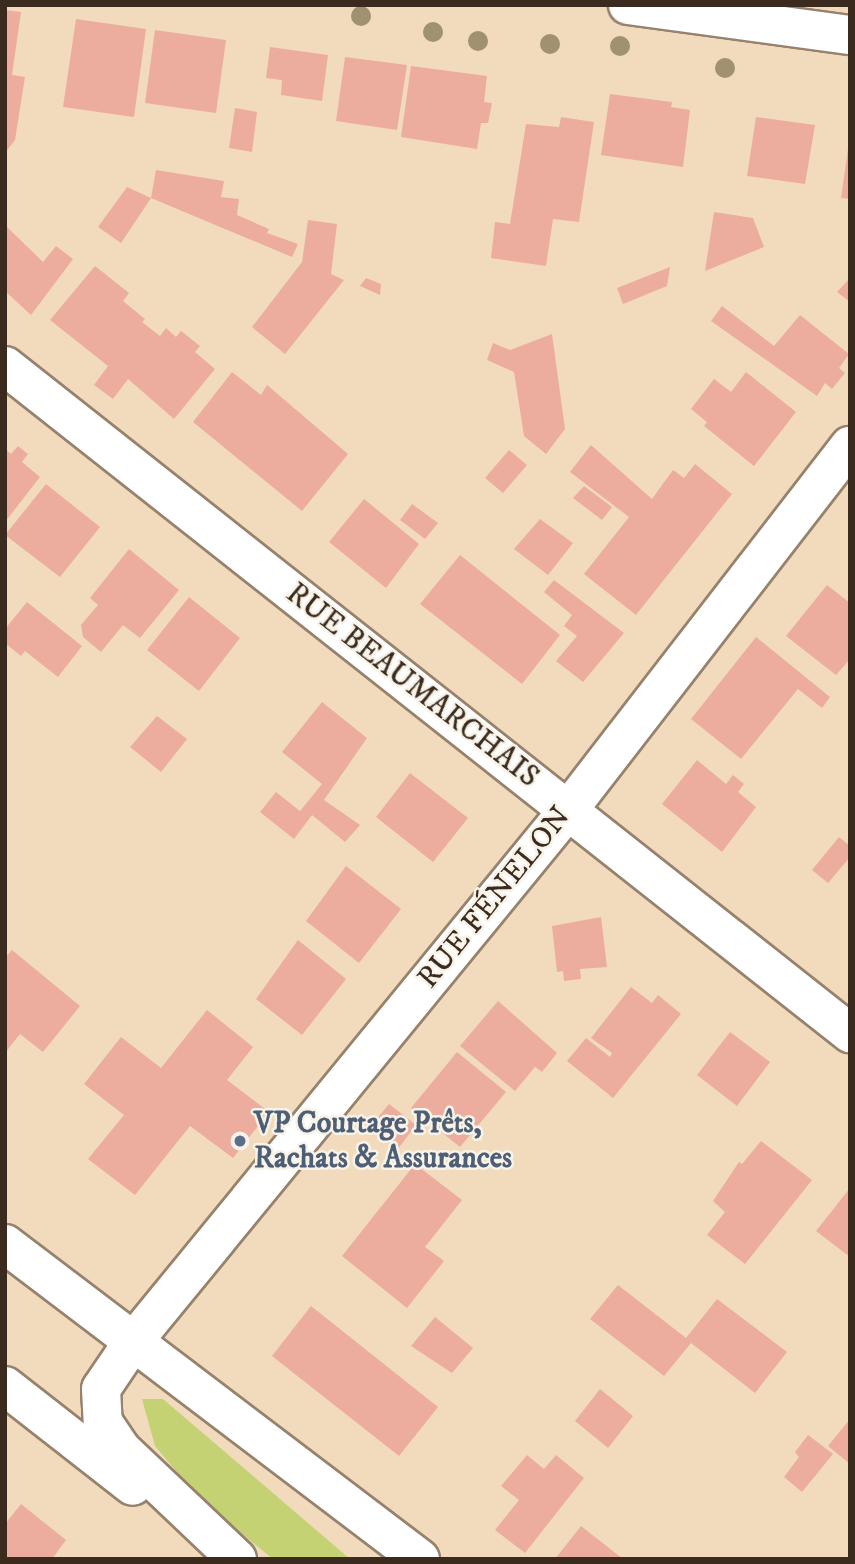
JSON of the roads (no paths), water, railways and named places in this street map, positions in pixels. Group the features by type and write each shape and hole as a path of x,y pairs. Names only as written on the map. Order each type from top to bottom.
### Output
{"street":[{"path":"628,5 850,35"},
{"name":"RUE BEAUMARCHAIS","path":"5,366 850,1033"},
{"name":"RUE FÉNELON","path":"237,1559 121,1449 103,1422 101,1389 132,1343 569,809 850,446"},
{"path":"5,1244 420,1559"},
{"path":"5,1386 225,1559"}],"place":[{"name":"VP Courtage Prêts, Rachats & Assurances","path":"240,1141"}]}
